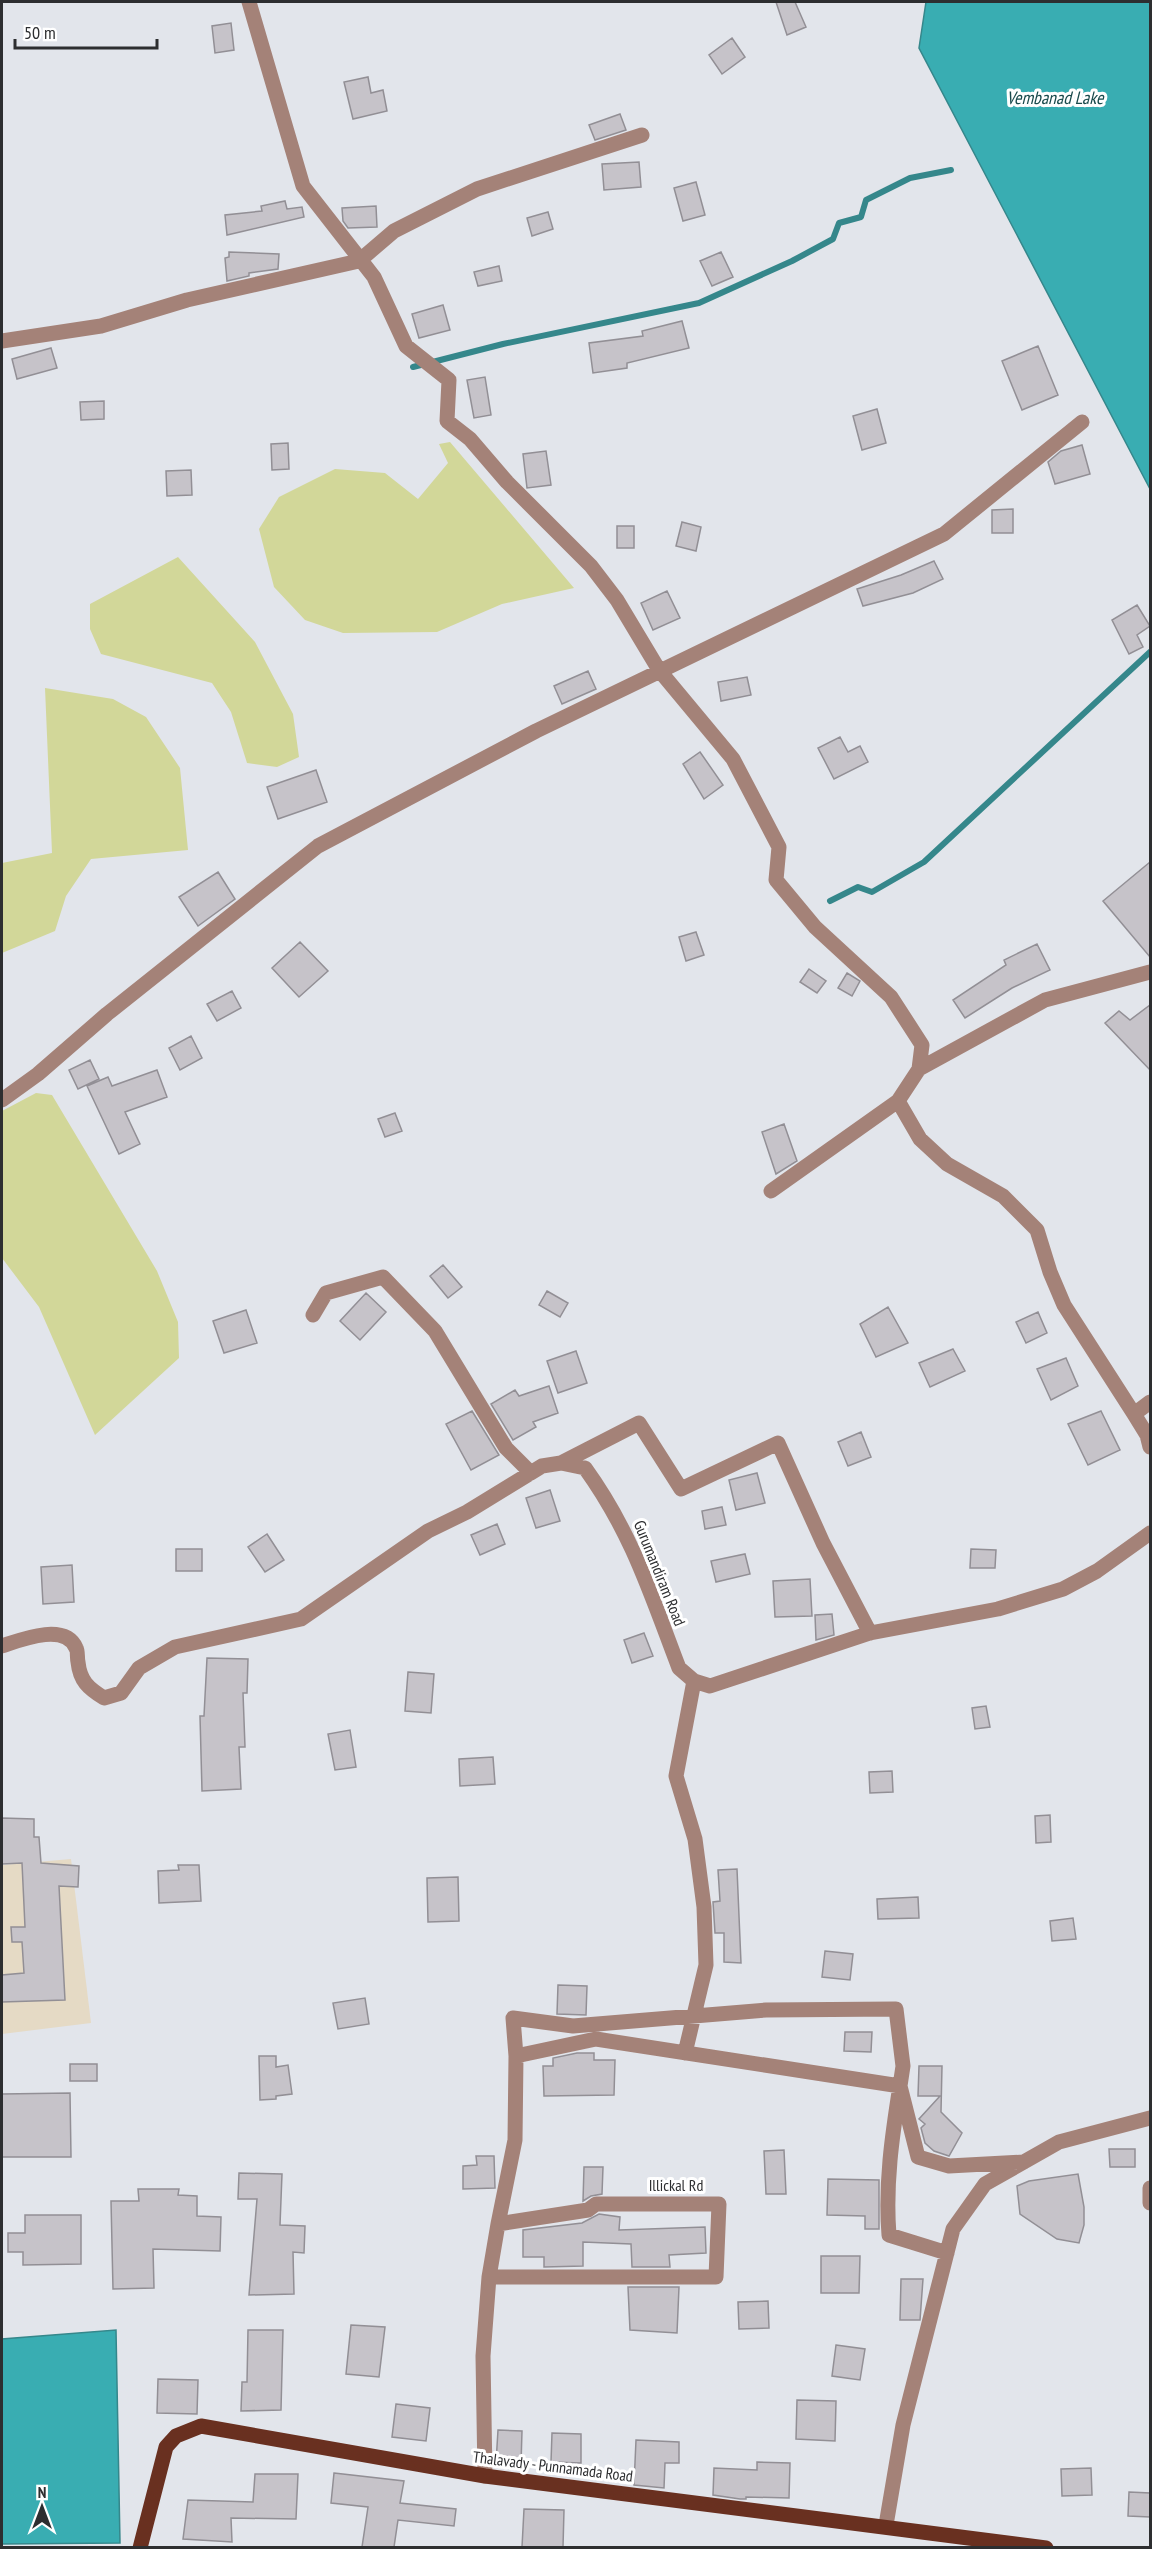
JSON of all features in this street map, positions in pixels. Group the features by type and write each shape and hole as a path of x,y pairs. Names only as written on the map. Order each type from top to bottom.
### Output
{"main road":[{"name":"Thalavady - Punnamada Road","path":"140,2547 165,2447 177,2436 201,2426 485,2476 1046,2547"}],"street":[{"path":"249,2 303,186 374,277 406,346 449,380 447,422 470,439 507,482 591,566 617,600 659,670 733,759 779,847 776,880 816,927 891,997 922,1045 919,1069 898,1101 771,1191"},
{"path":"2,341 101,326 188,300 360,261 394,231 477,189 642,135"},
{"path":"2,1100 38,1074 107,1014 318,846 536,730 944,534 1082,422"},
{"path":"919,1069 1045,1000 1150,972"},
{"path":"898,1101 920,1139 947,1164 1003,1196 1037,1230 1050,1272 1064,1305 1147,1435 1150,1447"},
{"path":"313,1315 326,1293 383,1277 435,1331 506,1448 531,1473"},
{"path":"1134,1414 1150,1402"},
{"path":"2,1646 30,1637 58,1635 66,1637 76,1647 79,1672 86,1687 104,1698 121,1693 139,1668 175,1647 301,1619 428,1531 467,1512 542,1466 561,1463 639,1423 681,1489 778,1443 823,1543 870,1634"},
{"name":"Gurumandiram Road","path":"561,1463 585,1468 610,1502 633,1546 679,1668 694,1681"},
{"path":"685,2053 706,1965 704,1907 695,1839 676,1776 694,1681 710,1686 870,1634 998,1610 1063,1589 1097,1571 1150,1533"},
{"path":"485,2476 483,2356 489,2277 515,2139 516,2056 513,2018 573,2026 766,2010 896,2008 903,2066 890,2145 886,2204 889,2235 947,2253"},
{"path":"516,2056 596,2039 900,2086"},
{"path":"900,2086 918,2157 949,2166 1024,2162"},
{"path":"886,2525 903,2425 953,2229 985,2184 1059,2142 1150,2118"},
{"path":"1150,2188 1150,2203"},
{"name":"Illickal Rd","path":"489,2277 649,2279 716,2277 719,2204 596,2204 588,2210 498,2224"}],"shaded area":[{"path":"71,1859 91,2023 2,2034 2,1865"}],"green space":[{"path":"450,442 574,588 502,604 437,632 343,633 305,620 274,587 259,529 279,497 335,469 385,473 418,499 448,463 439,444"},
{"path":"178,557 255,642 293,714 299,757 277,767 247,763 231,712 212,683 101,654 90,629 90,604"},
{"path":"45,688 113,699 146,717 180,768 188,850 91,859 66,896 55,931 2,953 2,863 52,853"},
{"path":"36,1093 52,1095 157,1271 178,1322 179,1358 95,1435 39,1307 2,1258 2,1111"}],"water":[{"name":"Vembanad Lake","path":"926,2 1150,2 1150,489 919,48"},
{"path":"116,2330 120,2543 2,2544 2,2339"}],"building":[{"path":"776,2 795,2 806,27 787,35"},
{"path":"231,23 234,50 215,53 212,26"},
{"path":"732,38 745,57 722,74 709,55"},
{"path":"368,77 371,93 383,90 387,111 353,119 344,82"},
{"path":"620,114 626,130 595,140 589,125"},
{"path":"639,162 641,187 604,190 602,164"},
{"path":"696,182 705,215 683,221 674,188"},
{"path":"285,201 287,209 302,207 304,217 227,235 225,215 262,211 261,206"},
{"path":"376,206 377,227 348,228 343,221 342,208"},
{"path":"548,212 553,229 532,236 527,218"},
{"path":"229,252 279,254 278,269 249,273 249,276 227,281 225,258 229,257"},
{"path":"721,252 733,277 712,286 700,261"},
{"path":"499,266 502,281 478,286 474,272"},
{"path":"443,305 450,330 419,338 412,314"},
{"path":"682,321 689,348 627,363 627,368 593,373 589,343 643,336 642,331"},
{"path":"1038,346 1058,395 1022,410 1002,361"},
{"path":"51,348 57,368 17,379 12,359"},
{"path":"485,377 491,415 474,418 467,380"},
{"path":"104,401 104,419 81,420 80,402"},
{"path":"877,409 886,443 862,450 853,416"},
{"path":"288,443 289,469 272,470 271,444"},
{"path":"1082,445 1090,474 1055,484 1048,462 1061,451"},
{"path":"546,451 551,485 527,488 523,454"},
{"path":"191,470 192,495 167,496 166,471"},
{"path":"1013,509 1013,533 992,533 992,510"},
{"path":"682,522 701,527 696,551 676,546"},
{"path":"617,526 634,526 634,548 617,548"},
{"path":"934,561 943,579 913,593 863,606 857,589 901,575"},
{"path":"667,591 680,618 653,630 641,603"},
{"path":"1137,605 1150,626 1137,635 1143,647 1129,654 1112,620"},
{"path":"588,671 596,689 562,704 554,686"},
{"path":"747,677 751,695 721,701 718,682"},
{"path":"840,737 848,752 860,746 868,762 834,779 818,748"},
{"path":"700,752 723,785 704,799 683,764"},
{"path":"316,770 327,802 278,819 267,787"},
{"path":"1150,862 1150,957 1103,901"},
{"path":"218,872 235,899 198,926 179,897"},
{"path":"696,932 704,955 686,961 679,937"},
{"path":"300,942 328,971 299,997 272,968"},
{"path":"1037,944 1050,970 1012,988 965,1018 953,1000 1006,965 1004,960"},
{"path":"809,969 826,981 817,993 800,982"},
{"path":"847,973 860,981 852,996 838,988"},
{"path":"232,991 241,1008 217,1021 207,1004"},
{"path":"1150,1005 1150,1070 1105,1023 1119,1011 1130,1020"},
{"path":"191,1036 202,1058 180,1070 169,1048"},
{"path":"90,1060 99,1079 78,1089 69,1070"},
{"path":"157,1070 167,1097 125,1112 140,1144 119,1154 87,1086 108,1077 112,1086"},
{"path":"395,1113 402,1131 385,1137 378,1119"},
{"path":"784,1124 797,1161 776,1174 762,1132"},
{"path":"443,1265 462,1287 448,1298 430,1276"},
{"path":"547,1291 568,1303 560,1317 539,1305"},
{"path":"366,1293 386,1312 360,1340 340,1321"},
{"path":"888,1307 908,1343 876,1357 860,1324"},
{"path":"246,1310 257,1343 224,1353 213,1321"},
{"path":"1038,1312 1047,1333 1026,1343 1016,1322"},
{"path":"953,1349 965,1371 930,1387 919,1363"},
{"path":"576,1351 587,1383 558,1393 547,1361"},
{"path":"1066,1358 1078,1386 1051,1400 1037,1369"},
{"path":"549,1386 558,1413 533,1422 536,1427 513,1440 491,1404 515,1390 519,1396"},
{"path":"472,1411 499,1455 471,1470 446,1424"},
{"path":"1101,1411 1120,1450 1088,1465 1068,1424"},
{"path":"861,1432 871,1457 848,1466 838,1442"},
{"path":"757,1473 765,1503 736,1510 729,1480"},
{"path":"550,1490 560,1521 536,1528 526,1498"},
{"path":"722,1507 726,1525 705,1529 702,1511"},
{"path":"497,1524 505,1544 480,1555 471,1535"},
{"path":"267,1534 284,1560 265,1572 248,1547"},
{"path":"176,1549 202,1549 202,1571 176,1571"},
{"path":"971,1549 996,1550 995,1568 970,1568"},
{"path":"745,1554 750,1574 716,1582 711,1561"},
{"path":"72,1565 74,1602 43,1604 41,1567"},
{"path":"810,1579 812,1616 775,1617 773,1581"},
{"path":"832,1614 834,1635 816,1640 815,1615"},
{"path":"644,1633 653,1656 632,1663 624,1640"},
{"path":"207,1658 248,1659 247,1693 243,1693 245,1747 239,1747 241,1789 202,1791 200,1716 204,1716"},
{"path":"408,1672 434,1674 431,1713 405,1711"},
{"path":"986,1706 990,1727 975,1729 972,1708"},
{"path":"350,1730 356,1767 335,1770 328,1734"},
{"path":"493,1757 495,1784 460,1786 459,1759"},
{"path":"892,1771 893,1792 870,1793 869,1772"},
{"path":"1050,1815 1051,1842 1036,1843 1035,1816"},
{"path":"2,1818 34,1819 34,1837 39,1837 41,1863 79,1866 78,1887 59,1886 65,2000 2,2002 2,1975 24,1973 22,1942 12,1942 11,1927 25,1927 22,1863 2,1864"},
{"path":"178,1865 199,1865 201,1901 159,1903 158,1871 179,1870"},
{"path":"737,1869 741,1963 724,1962 724,1933 715,1933 713,1902 720,1901 718,1870"},
{"path":"458,1877 459,1921 428,1922 427,1878"},
{"path":"918,1897 919,1918 878,1919 877,1899"},
{"path":"1073,1918 1076,1939 1052,1941 1050,1921"},
{"path":"825,1951 853,1954 850,1980 822,1977"},
{"path":"558,1985 587,1986 586,2015 557,2014"},
{"path":"365,1998 369,2024 338,2029 333,2003"},
{"path":"845,2032 872,2032 871,2052 844,2051"},
{"path":"577,2053 594,2053 594,2060 615,2060 614,2095 544,2096 543,2066 553,2066 553,2058"},
{"path":"259,2056 276,2056 276,2067 288,2065 292,2094 276,2096 276,2099 260,2100"},
{"path":"70,2064 97,2064 97,2081 70,2081"},
{"path":"919,2066 942,2066 941,2112 962,2133 949,2156 934,2151 925,2143 921,2128 925,2124 919,2119 940,2096 918,2096"},
{"path":"70,2093 71,2157 2,2157 2,2094"},
{"path":"1109,2149 1135,2149 1135,2167 1110,2167"},
{"path":"784,2150 786,2194 766,2194 764,2151"},
{"path":"476,2156 494,2156 495,2188 463,2189 463,2166 477,2165"},
{"path":"584,2167 603,2167 602,2194 591,2196 583,2201"},
{"path":"239,2173 282,2174 280,2225 305,2226 304,2253 293,2252 294,2294 249,2295 257,2199 238,2199"},
{"path":"1078,2174 1084,2207 1084,2225 1079,2243 1057,2239 1020,2214 1017,2186 1029,2181"},
{"path":"828,2179 879,2180 879,2229 865,2229 865,2216 827,2215"},
{"path":"138,2189 179,2189 178,2195 197,2196 197,2216 221,2217 220,2251 153,2249 154,2288 113,2289 111,2201 139,2201"},
{"path":"599,2214 620,2217 619,2230 705,2227 706,2253 669,2255 670,2267 632,2267 631,2244 583,2242 583,2266 544,2267 544,2257 523,2257 523,2230 582,2223"},
{"path":"25,2215 81,2215 81,2264 23,2265 23,2252 8,2252 8,2233 25,2233"},
{"path":"821,2256 860,2256 859,2293 821,2293"},
{"path":"901,2279 923,2279 920,2320 900,2320"},
{"path":"628,2287 679,2287 677,2333 630,2330"},
{"path":"768,2301 769,2328 739,2329 738,2302"},
{"path":"351,2325 385,2327 379,2377 346,2374"},
{"path":"248,2330 283,2330 281,2410 241,2411 242,2382 247,2382"},
{"path":"836,2345 865,2349 860,2380 832,2376"},
{"path":"158,2379 198,2380 197,2414 157,2413"},
{"path":"797,2400 836,2401 835,2441 796,2439"},
{"path":"396,2404 430,2408 426,2441 392,2437"},
{"path":"498,2430 522,2431 521,2464 496,2463"},
{"path":"552,2433 581,2434 581,2463 551,2462"},
{"path":"636,2440 679,2442 679,2463 665,2463 664,2488 634,2485"},
{"path":"757,2462 790,2463 789,2498 746,2497 746,2499 740,2499 713,2495 714,2468 757,2470"},
{"path":"1091,2468 1092,2495 1062,2496 1061,2469"},
{"path":"334,2473 404,2481 400,2503 456,2509 454,2526 398,2520 394,2547 362,2547 368,2507 331,2503"},
{"path":"255,2474 298,2474 296,2519 231,2518 232,2542 183,2539 188,2500 253,2502"},
{"path":"1129,2492 1150,2493 1150,2517 1128,2516"},
{"path":"524,2509 564,2510 563,2547 522,2547"}],"waterway":[{"path":"413,367 503,344 699,303 792,261 833,239 839,223 861,217 866,200 910,178 951,170"},
{"path":"830,901 858,887 872,892 924,862 1150,652"}]}
